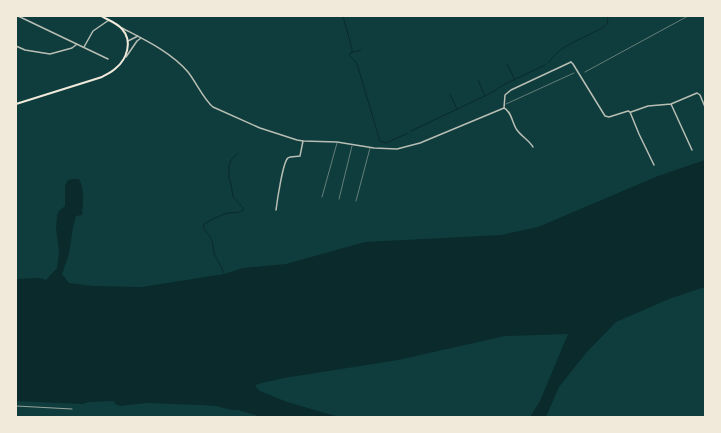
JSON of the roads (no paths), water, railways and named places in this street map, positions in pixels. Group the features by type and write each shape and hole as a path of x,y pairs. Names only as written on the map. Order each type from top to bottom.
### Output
{"main road":[{"path":"16,104 102,77 114,70 125,58 128,41 121,27 101,16"}],"street":[{"path":"18,16 108,59"},
{"path":"84,47 93,30 109,20"},
{"path":"121,27 144,39 185,68 194,79 209,104 213,107 260,128 303,141 337,142 392,150 408,147 504,108"},
{"path":"128,41 138,36"},
{"path":"125,58 139,39 144,39"},
{"path":"16,46 25,50 50,54 72,48 76,44"},
{"path":"504,108 504,98 511,90 570,62 573,64 605,116 609,117 648,106 671,104 695,93 700,95 705,107"},
{"path":"671,104 692,150"},
{"path":"504,108 508,111 517,130 533,147"},
{"path":"630,112 654,165"},
{"path":"276,210 286,160 288,158 300,156 303,141"}],"lane":[{"path":"585,72 688,16"},
{"path":"505,104 574,73"},
{"path":"322,197 337,142"},
{"path":"339,200 352,145"},
{"path":"356,201 370,148"}],"water":[{"path":"705,160 705,287 669,299 616,322 586,353 559,387 546,417 530,417 540,401 568,334 505,336 398,360 284,378 256,385 260,391 287,402 339,417 262,417 238,410 201,405 147,403 120,406 115,404 114,401 89,402 83,404 16,401 16,279 39,278 46,280 57,268 59,252 56,228 57,215 65,206 65,186 68,180 79,179 83,192 83,206 82,215 76,216 69,254 62,274 69,283 93,286 142,287 224,274 243,268 286,264 365,242 501,235 538,227 658,176"}],"waterway":[{"path":"343,16 352,52"},
{"path":"548,63 567,45 605,26 608,20 606,16"},
{"path":"361,50 350,53 349,55 357,64 380,141 386,143 408,133"},
{"path":"507,64 515,80"},
{"path":"411,131 491,93 505,84 545,65"},
{"path":"478,80 485,96"},
{"path":"450,94 457,109"},
{"path":"224,273 214,253 212,240 203,227 204,224 217,217 228,213 240,212 244,209 233,197 229,179 229,165 231,160 238,153"}],"railway":[{"path":"16,406 72,409"}]}
